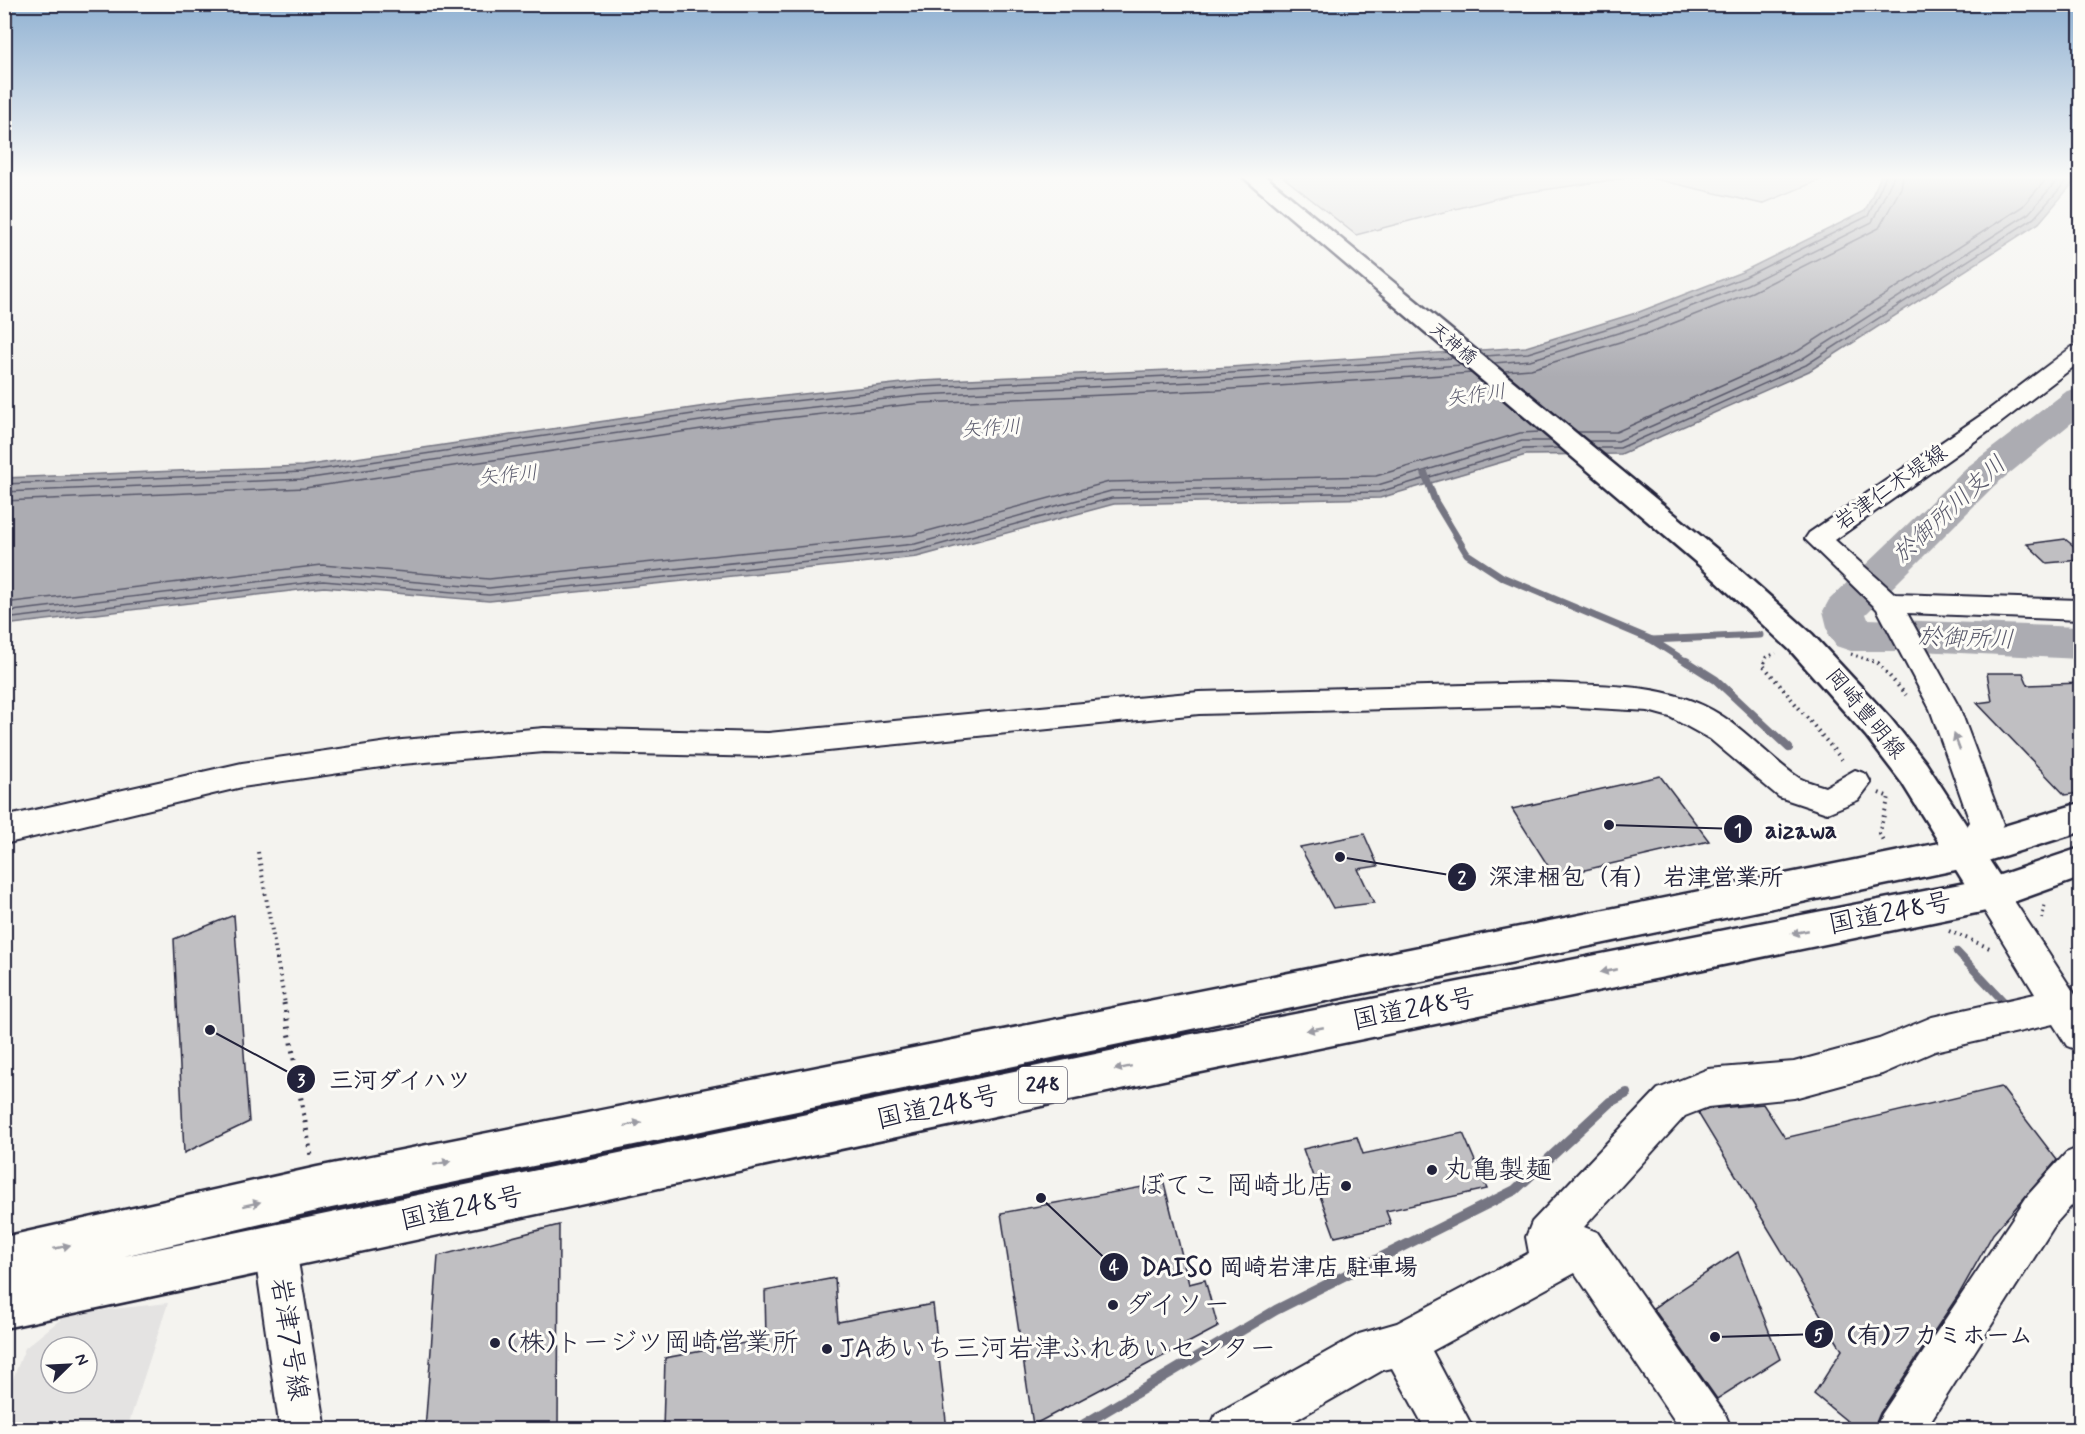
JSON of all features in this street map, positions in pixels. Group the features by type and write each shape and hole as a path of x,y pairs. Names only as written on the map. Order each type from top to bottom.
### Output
{"main road":[{"name":"天神橋","path":"1332,243 1709,558"},
{"name":"岡崎豊明線","path":"1709,558 1801,642 1856,700 1914,773 1991,894"},
{"name":"国道248号","path":"4,1260 317,1189 1965,853 2080,818"},
{"name":"国道248号","path":"4,1304 275,1249 1170,1058 1991,894 2080,863"}],"street":[{"name":"岩津仁木堤線","path":"1892,611 1818,538 1991,419 2080,352"},
{"path":"1965,853 1987,824 1945,709 1892,611 2080,610"},
{"path":"4,831 242,775 402,752 544,740 768,745 901,734 1199,703 1315,698 1542,694 1648,700 1677,707 1701,718 1721,731 1790,788 1827,800 1847,791 1855,783"},
{"path":"1552,1264 1547,1237 1672,1102 1708,1088 1794,1080 1882,1056 1932,1034 2071,1019 1991,894"},
{"path":"1898,1430 2042,1209 2080,1167"},
{"path":"1232,1430 1375,1350 1403,1343 1582,1247 1709,1430"},
{"name":"岩津7号線","path":"275,1249 303,1430"},
{"path":"1403,1343 1451,1430"}],"path":[{"path":"1780,652 1767,657 1762,664 1846,764 1855,783"},
{"path":"1851,654 1878,663 1917,702 1945,709"},
{"path":"258,852 317,1189"}],"shaded area":[{"path":"168,1303 127,1429 5,1429 4,1401 25,1348 39,1337 39,1395 99,1395 99,1335 41,1335 67,1314"}],"water":[{"name":"矢作川","path":"1801,243 2008,243 1809,371 1621,454 1526,455 1380,498 1114,504 917,557 489,601 324,587 5,625 4,478 303,466 739,401 921,381 1215,368 1526,347 1639,312 1742,272"}],"building":[{"path":"2065,539 2080,551 2080,560 2047,563 2027,544"},
{"path":"1987,673 2023,673 2028,685 2080,683 2080,793 2065,795 1977,703 1992,701"},
{"path":"1660,776 1709,841 1555,877 1512,809"},
{"path":"1364,834 1378,866 1358,869 1374,903 1333,908 1300,847"},
{"path":"234,915 249,1122 184,1153 174,939"},
{"path":"2001,1087 2057,1160 1993,1234 1959,1294 1880,1413 1873,1430 1858,1430 1814,1394 1842,1350 1698,1113 1709,1109 1763,1104 1785,1138"},
{"path":"1463,1133 1487,1189 1386,1211 1391,1224 1335,1237 1303,1149 1357,1137 1363,1154"},
{"name":"ダイソー","path":"1164,1183 1189,1284 1205,1280 1218,1327 1033,1425 1001,1213"},
{"name":"(株)トージツ岡崎営業所","path":"559,1225 558,1430 425,1430 438,1256"},
{"path":"1738,1252 1780,1359 1717,1399 1653,1308"},
{"name":"JAあいち三河岩津ふれあいセンター","path":"835,1278 838,1322 933,1304 947,1430 663,1430 665,1358 766,1339 765,1291"}],"waterway":[{"name":"於御所川支川","path":"2080,399 1980,477 1844,611 1851,635 1920,635 2080,643"},
{"path":"1425,474 1435,501 1467,554 1502,577 1652,640"},
{"path":"1832,634 1851,635"},
{"path":"1652,640 1760,635"},
{"path":"1652,640 1688,663"},
{"path":"1686,661 1716,680 1789,748"},
{"path":"1957,952 2006,1004"},
{"path":"1074,1430 1276,1310 1515,1190 1610,1102 1627,1093"}],"place":[{"name":"aizawa","path":"1609,825"},
{"name":"深津梱包（有） 岩津営業所","path":"1340,857"},
{"name":"三河ダイハツ","path":"210,1030"},
{"name":"丸亀製麺","path":"1432,1170"},
{"name":"ぼてこ 岡崎北店","path":"1346,1186"},
{"name":"DAISO 岡崎岩津店 駐車場","path":"1041,1198"},
{"name":"ダイソー","path":"1113,1305"},
{"name":"(有)フカミホーム","path":"1715,1337"},
{"name":"(株)トージツ岡崎営業所","path":"495,1343"},
{"name":"JAあいち三河岩津ふれあいセンター","path":"827,1349"}],"water label":[{"name":"於御所川","path":"1966,639"}]}
